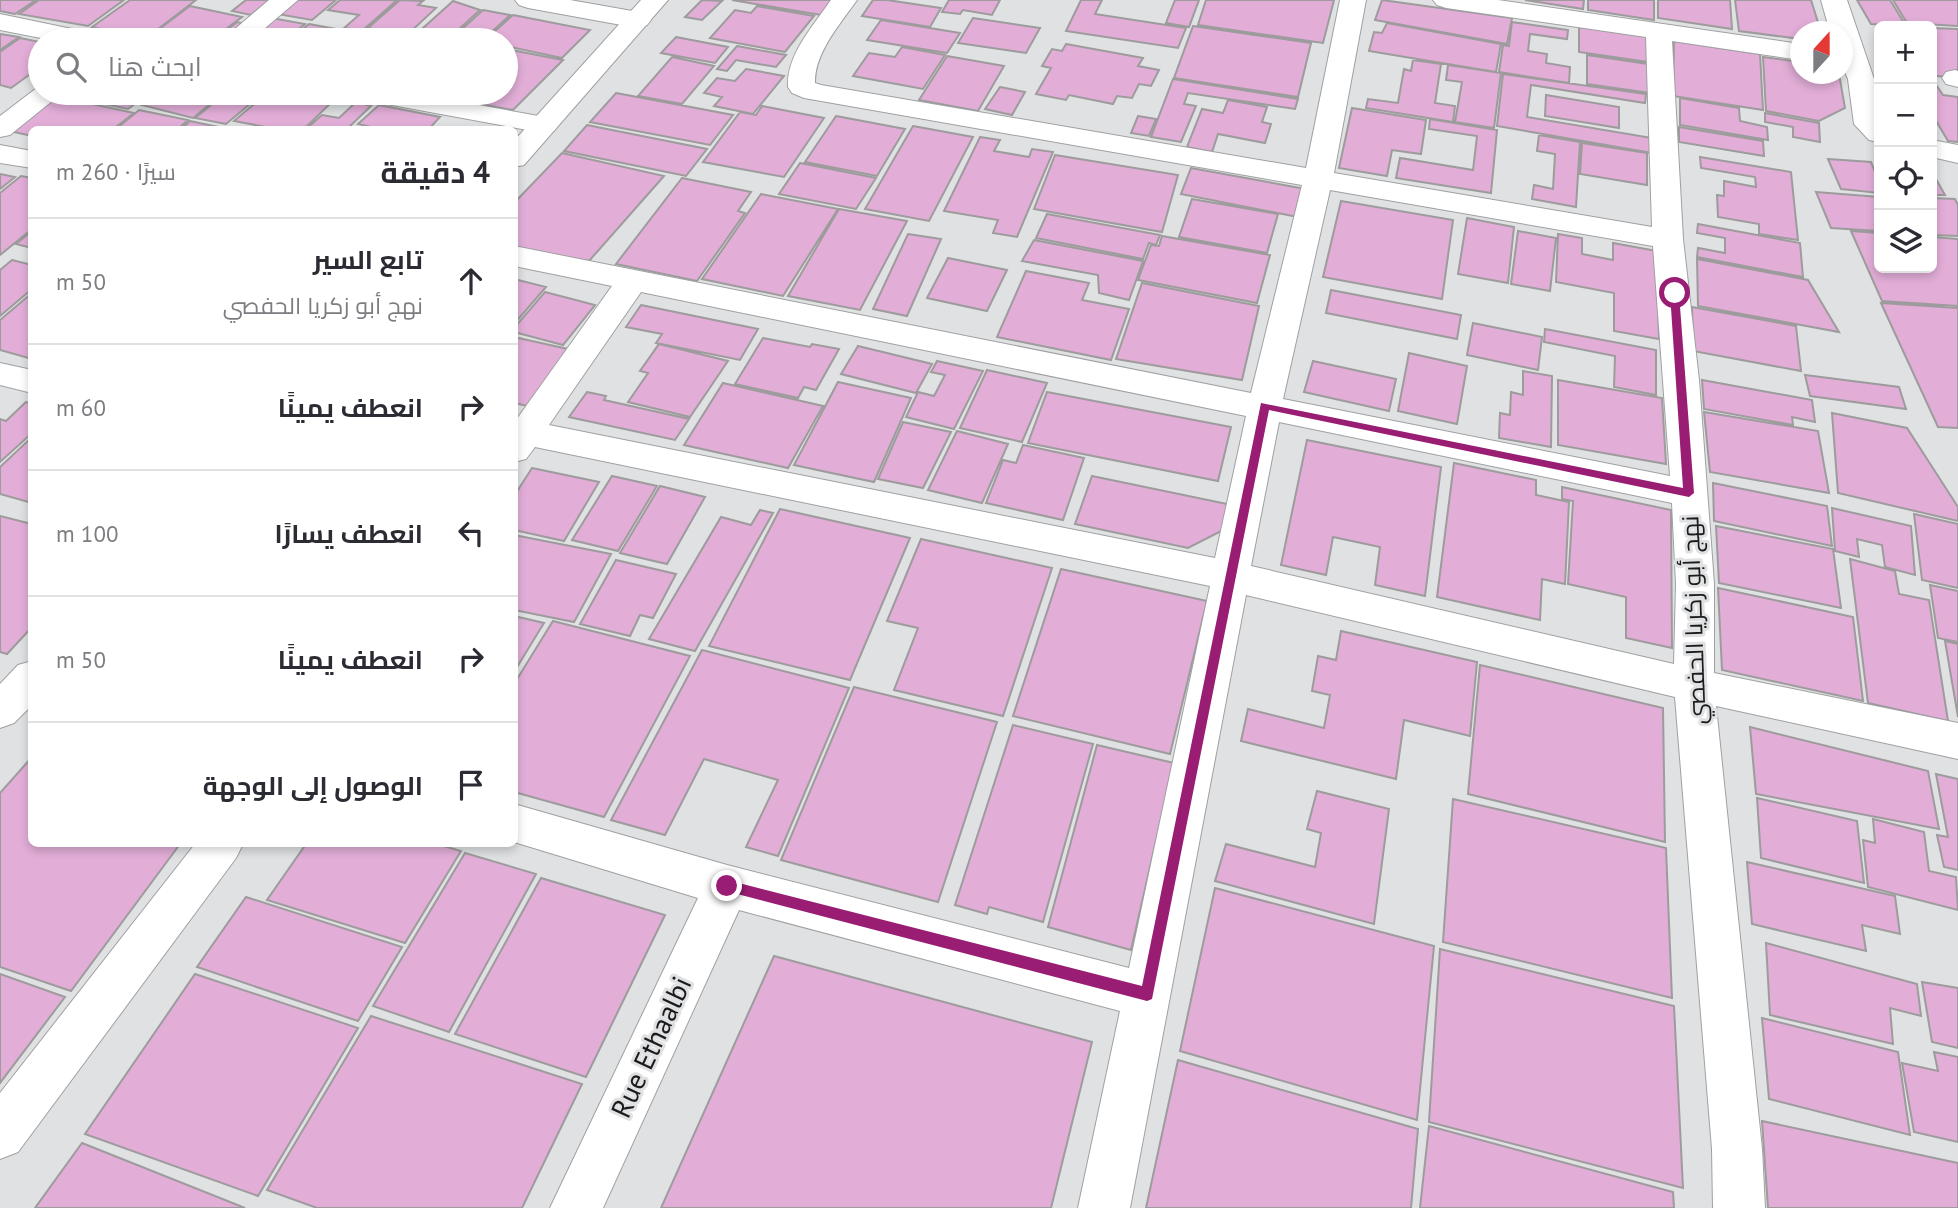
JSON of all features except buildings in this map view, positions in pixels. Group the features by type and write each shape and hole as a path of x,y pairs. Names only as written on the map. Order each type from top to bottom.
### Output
{"street":[{"path":"250,28 285,0"},
{"path":"528,0 647,10"},
{"path":"844,0 815,44 799,80 802,87 814,92 1668,239"},
{"path":"1104,1208 1265,405 1318,180 1353,0"},
{"path":"1446,0 1790,50"},
{"path":"1834,0 1839,21"},
{"path":"518,154 647,10"},
{"path":"0,22 29,28"},
{"name":"نهج أبو زكريا الحفصي","path":"1659,31 1668,239 1676,306 1695,584 1694,685 1737,1149 1739,1208"},
{"path":"1853,67 1861,79 1868,124 1874,129"},
{"path":"0,129 32,105"},
{"path":"435,105 544,125"},
{"path":"1937,150 1958,153"},
{"path":"0,154 28,159"},
{"path":"518,257 1265,405 1689,493"},
{"path":"632,281 521,441 1230,576 1694,685 1958,741"},
{"path":"0,374 28,381"},
{"path":"518,824 727,886 1147,995"},
{"path":"0,1134 219,847"},
{"name":"Rue Ethaalbi","path":"576,1208 727,886"}],"route":[{"path":"727,886 1147,995 1265,405 1689,493 1675,293"}]}
